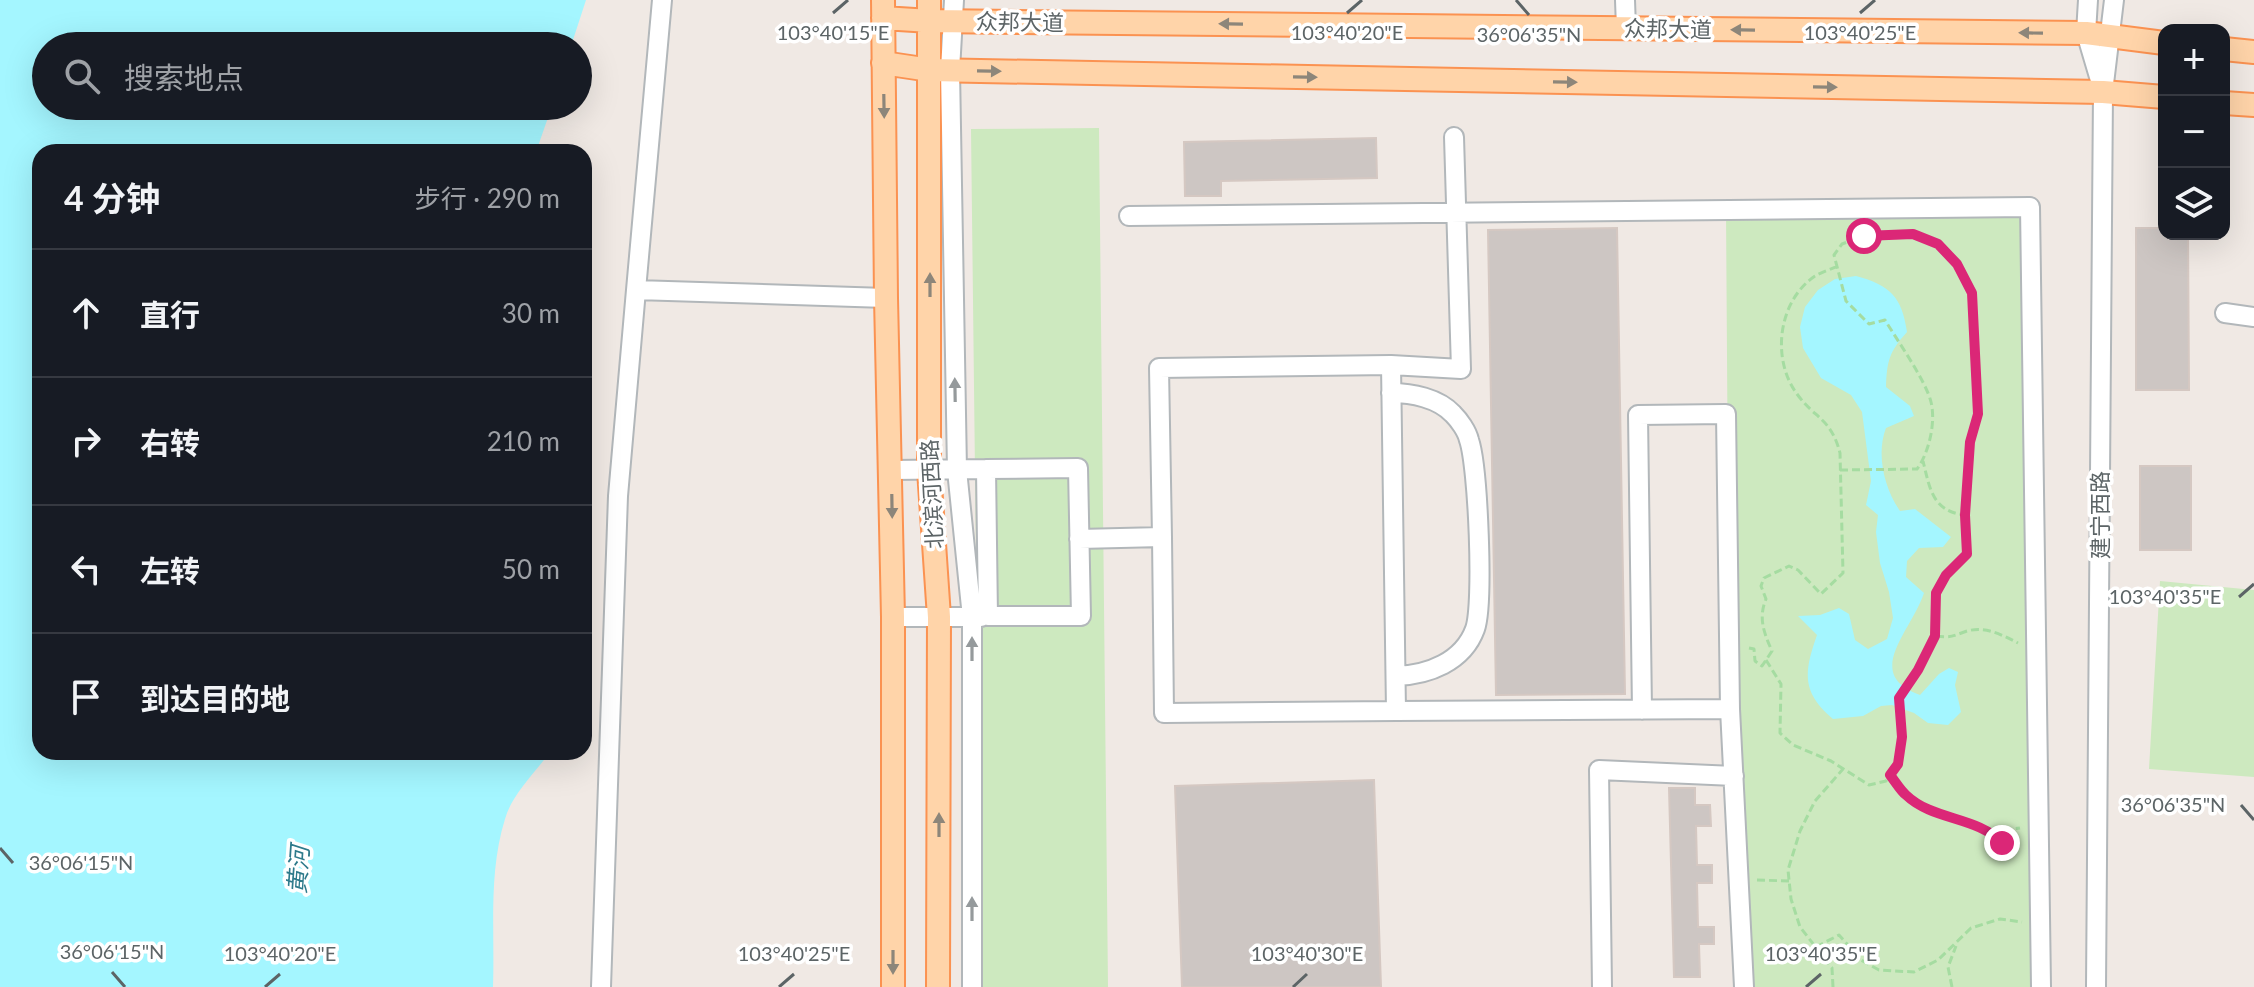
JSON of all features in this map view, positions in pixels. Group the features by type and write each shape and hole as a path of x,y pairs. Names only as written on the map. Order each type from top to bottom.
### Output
{"main road":[{"name":"众邦大道","path":"883,9 1626,28 2086,33 2158,42"},
{"name":"北滨河西路","path":"883,9 893,617 893,987"},
{"name":"北滨河西路","path":"930,10 940,70 929,470 939,617 938,987"},
{"path":"2230,50 2254,52"},
{"path":"883,63 940,70 2103,92 2158,97"},
{"path":"2230,103 2254,105"}],"street":[{"path":"601,987 618,496 662,0"},
{"path":"1625,0 1626,28"},
{"path":"2088,0 2086,33 2103,92"},
{"path":"2103,92 2114,0"},
{"path":"954,10 940,70 957,470 980,616"},
{"name":"建宁西路","path":"2096,987 2103,92"},
{"path":"1454,137 1461,369 1391,365 1159,368 1164,713 1730,709"},
{"path":"1129,216 2030,207 2041,987"},
{"path":"636,290 886,298"},
{"path":"2225,313 2254,317"},
{"path":"1391,365 1396,711"},
{"path":"1391,393 1428,398 1452,413 1469,436 1475,464 1478,596 1475,629 1459,653 1436,669 1396,676"},
{"path":"1642,710 1638,415 1726,414 1730,709 1744,987"},
{"path":"891,470 1078,468 1081,616 893,617"},
{"path":"972,987 986,469"},
{"path":"1079,539 1162,537"},
{"path":"1602,987 1599,770 1734,776"}],"path":[{"path":"1766,660 1781,684 1780,733 1793,745 1831,761 1869,785 1886,781 1898,764 1902,737 1899,698 1935,636 1936,593 1946,575 1967,554 1965,515 1970,442 1978,414 1972,293 1957,264 1938,244 1913,234 1864,236 1842,244 1834,255 1846,301 1869,324 1885,320 1924,384 1932,404 1931,433 1923,461 1917,469 1840,470"},
{"path":"1729,647 1754,649 1755,661 1762,666 1772,651 1762,630 1761,609 1766,599 1761,586 1764,578 1789,566 1798,570 1821,594 1843,573 1840,453 1836,435 1797,395 1788,378 1781,351 1783,323 1796,297 1814,277 1838,266"},
{"path":"1923,461 1932,496 1949,513 1965,515"},
{"path":"1935,636 1953,638 1969,630 1998,631 2036,652"},
{"path":"1833,987 1832,968 1800,927 1791,899 1788,870 1800,831 1815,801 1843,769"},
{"path":"1890,775 1906,796 1943,815 1992,832 2002,843 2006,855"},
{"path":"1992,832 2017,827 2038,834"},
{"path":"1739,879 1789,881"},
{"path":"1816,947 1839,935 1861,960 1879,970 1914,972 1938,960 1971,928 2000,919 2040,925"},
{"path":"1952,987 1948,967 1957,942"}],"green space":[{"path":"1099,128 1108,987 981,987 971,129"},
{"path":"2030,207 2041,987 1744,987 1729,647 1726,210"},
{"path":"2160,581 2254,590 2254,777 2149,769"}],"water":[{"name":"黄河","path":"0,0 586,0 576,32 32,32 32,120 547,120 539,144 32,144 32,760 544,760 508,810 500,840 493,903 493,987 0,987"},
{"path":"1856,276 1886,288 1892,294 1902,310 1907,332 1896,345 1887,370 1886,387 1910,406 1914,416 1886,428 1882,460 1890,492 1900,511 1915,509 1951,537 1943,547 1919,548 1907,561 1906,577 1924,593 1895,651 1892,664 1894,676 1903,686 1920,695 1939,674 1949,668 1958,672 1955,685 1961,712 1948,725 1928,723 1914,713 1892,705 1881,706 1863,716 1833,719 1815,700 1808,681 1817,635 1798,616 1820,615 1839,608 1849,614 1855,640 1868,649 1887,639 1893,618 1880,563 1876,532 1878,515 1866,505 1871,481 1862,412 1851,395 1821,378 1803,348 1800,327 1805,307 1818,290 1835,279"}],"building":[{"path":"1376,138 1377,178 1221,181 1221,196 1185,196 1184,142"},
{"path":"1617,228 1625,694 1496,695 1488,230"},
{"path":"2136,228 2158,228 2158,240 2188,240 2189,390 2136,390"},
{"path":"2140,466 2191,466 2191,550 2140,550"},
{"path":"1374,780 1381,987 1182,987 1175,786"},
{"path":"1669,788 1695,788 1695,805 1710,805 1711,826 1696,826 1697,865 1712,865 1712,883 1697,883 1698,927 1714,927 1714,944 1699,944 1700,977 1674,977"}],"route":[{"path":"1864,236 1913,234 1938,244 1957,264 1972,293 1974,317 1978,414 1970,442 1965,515 1967,554 1946,575 1936,593 1935,636 1899,698 1902,737 1898,764 1890,775 1906,796 1943,815 1992,832 2002,843"}]}
